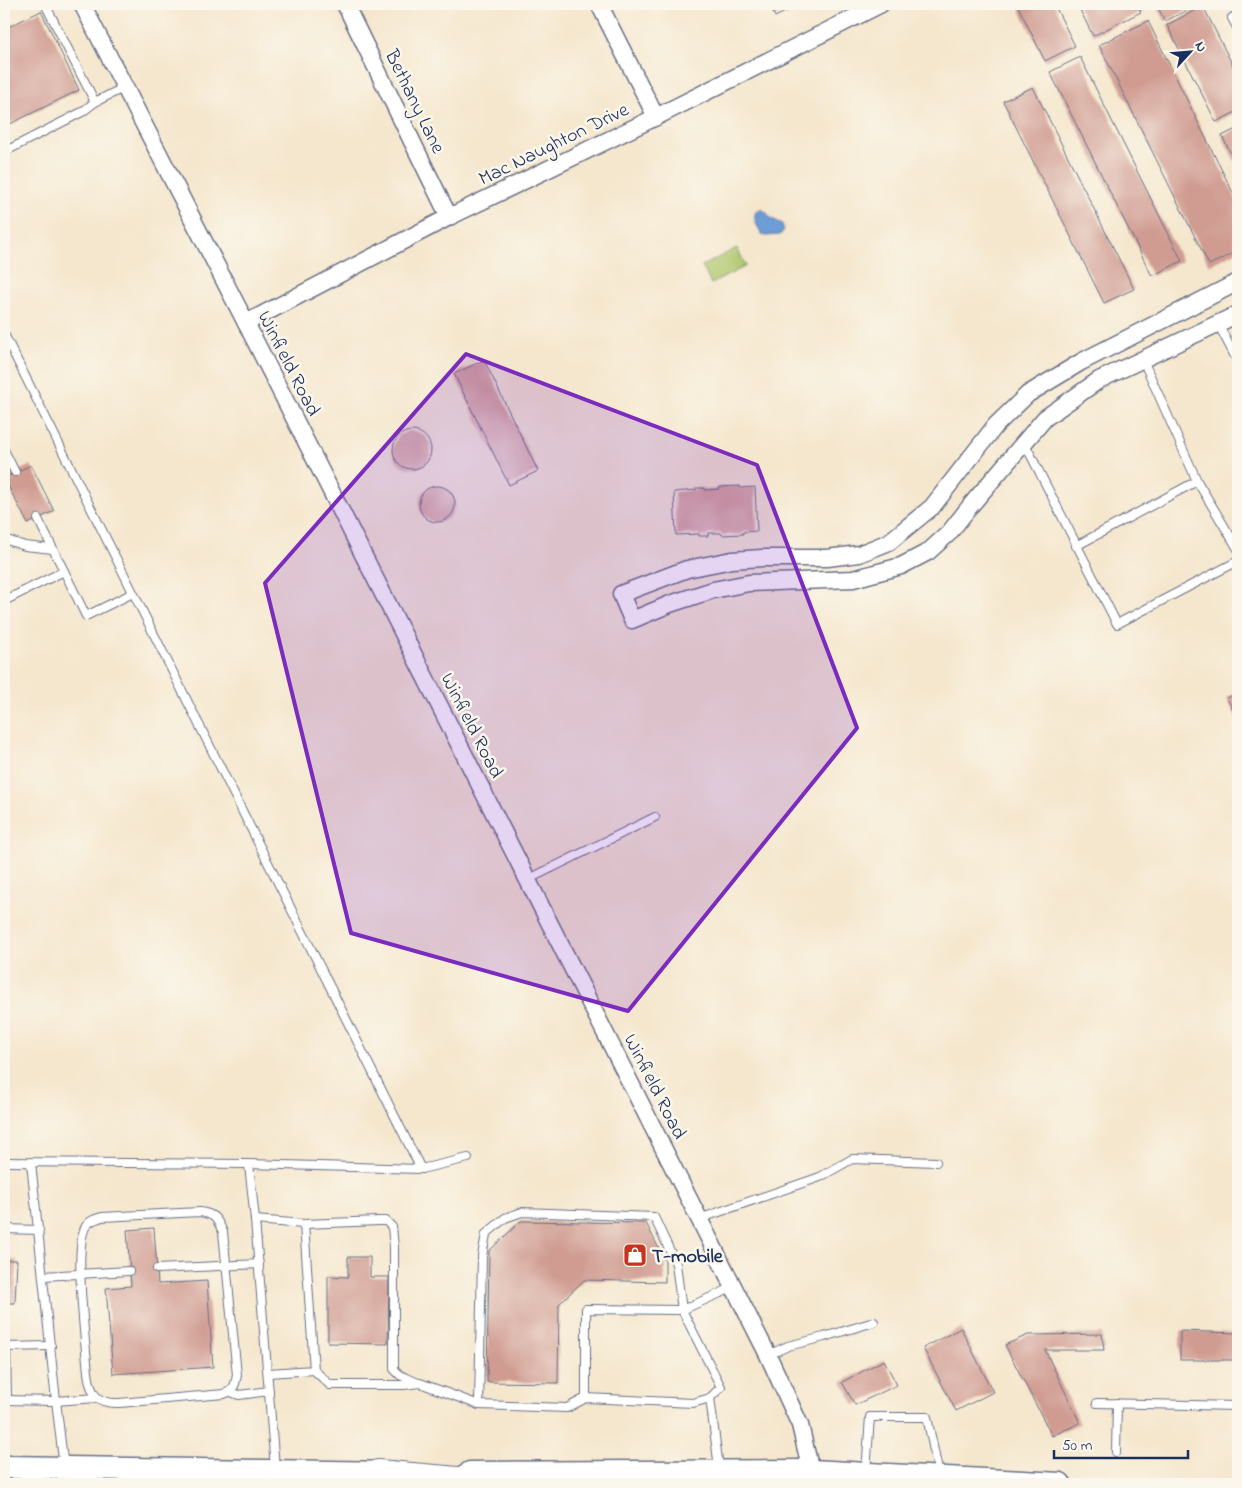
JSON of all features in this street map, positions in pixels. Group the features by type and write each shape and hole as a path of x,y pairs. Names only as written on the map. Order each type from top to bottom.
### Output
{"highway":[{"path":"378,1474 491,1484"}],"main road":[{"path":"4,1468 378,1474 811,1471 1060,1484"}],"street":[{"name":"Winfield Road","path":"82,4 246,323 768,1355 800,1425 811,1471"},
{"name":"Bethany Lane","path":"345,4 449,217"},
{"path":"599,4 656,116"},
{"name":"Mac Naughton Drive","path":"246,323 449,217 656,116 860,8 881,4"},
{"path":"1238,282 1064,371 1028,394 996,425 932,506 889,542 859,554 828,558 732,560 688,569 621,594 632,620 670,604 713,590 749,583 854,579 901,566 928,552 949,533 1045,418 1099,380 1238,314"},
{"path":"1064,371 1078,394"},
{"path":"889,542 901,566"}],"lane":[{"path":"45,4 95,102"},
{"path":"1238,14 1232,18 1238,29"},
{"path":"4,152 82,112 95,102 125,87"},
{"path":"1218,324 1238,362"},
{"path":"4,334 421,1169"},
{"path":"1143,360 1197,481 1238,549"},
{"path":"1024,442 1117,624 1238,561"},
{"path":"4,450 15,472"},
{"path":"1076,546 1197,481"},
{"path":"38,519 86,616 133,593"},
{"path":"4,539 25,546 53,549"},
{"path":"4,601 64,571"},
{"path":"527,880 655,817"},
{"path":"4,1162 249,1164 421,1169 468,1158"},
{"path":"699,1219 820,1177 852,1159 936,1162"},
{"path":"31,1163 44,1276 55,1401 64,1469"},
{"path":"249,1164 276,1472"},
{"path":"231,1392 236,1384 237,1375 223,1232 217,1220 210,1213 200,1212 102,1217 92,1220 86,1226 80,1250 88,1373 90,1388 97,1398 107,1403 118,1403 231,1392 239,1395 269,1391"},
{"path":"255,1220 304,1224 386,1221 392,1227 394,1247 394,1369 400,1375 479,1405 567,1408 586,1398 693,1403 710,1398 721,1387 682,1310 676,1264 654,1217 522,1212 505,1218 486,1234 482,1256 479,1405"},
{"path":"304,1224 314,1370 330,1385 404,1385 420,1383"},
{"path":"4,1229 39,1230"},
{"path":"157,1269 259,1264"},
{"path":"44,1276 129,1271"},
{"path":"586,1398 586,1309 682,1310 734,1287"},
{"path":"768,1355 788,1346 874,1322"},
{"path":"51,1346 5,1347 6,1400 55,1401 97,1398"},
{"path":"268,1373 314,1370"},
{"path":"710,1398 719,1472"},
{"path":"1097,1403 1238,1406"},
{"path":"1116,1452 1117,1403"},
{"path":"866,1474 870,1417 927,1417 940,1478"}],"highlighted area":[{"path":"466,354 757,465 857,728 628,1011 351,933 265,583"}],"green space":[{"path":"737,248 746,266 711,284 702,266"}],"water":[{"path":"760,209 782,224 784,230 780,235 766,236 762,234 755,219 755,213"}],"building":[{"path":"769,4 802,4 775,17"},
{"path":"1017,4 1054,4 1075,46 1045,61"},
{"path":"1077,4 1137,4 1141,12 1093,36"},
{"path":"1156,4 1200,4 1165,21"},
{"path":"1203,6 1238,76 1238,111 1216,122 1167,25"},
{"path":"41,11 79,90 4,127 4,29"},
{"path":"1148,21 1238,203 1238,251 1209,265 1099,45"},
{"path":"1080,57 1182,261 1152,276 1050,72"},
{"path":"1033,87 1134,289 1104,303 1003,101"},
{"path":"1238,128 1238,168 1222,136"},
{"path":"484,360 538,471 509,485 454,374"},
{"path":"412,431 425,437 431,450 425,463 412,469 399,463 393,450 399,437"},
{"path":"31,465 54,511 28,524 4,478"},
{"path":"437,486 444,487 450,491 454,497 454,511 450,517 444,521 437,522 430,521 424,517 420,511 419,504 420,497 424,491 430,487"},
{"path":"740,486 740,488 755,487 757,531 722,535 721,533 708,533 708,536 699,536 699,534 676,535 674,492 696,490 696,488 705,488 705,490"},
{"path":"1238,692 1238,721 1227,698"},
{"path":"521,1221 646,1223 665,1261 665,1282 584,1280 559,1304 558,1383 487,1382 489,1251"},
{"path":"154,1228 158,1284 207,1281 213,1367 113,1374 106,1288 131,1286 127,1230"},
{"path":"348,1257 370,1257 370,1277 389,1277 388,1344 328,1343 328,1276 348,1277"},
{"path":"4,1260 17,1260 15,1303 4,1303"},
{"path":"961,1328 993,1392 956,1411 923,1348"},
{"path":"1180,1331 1238,1333 1238,1360 1180,1360"},
{"path":"1102,1334 1104,1350 1045,1350 1080,1423 1052,1436 1005,1345 1028,1335"},
{"path":"884,1360 897,1385 855,1405 842,1382"}],"place":[{"name":"T-mobile","path":"635,1255"}]}
